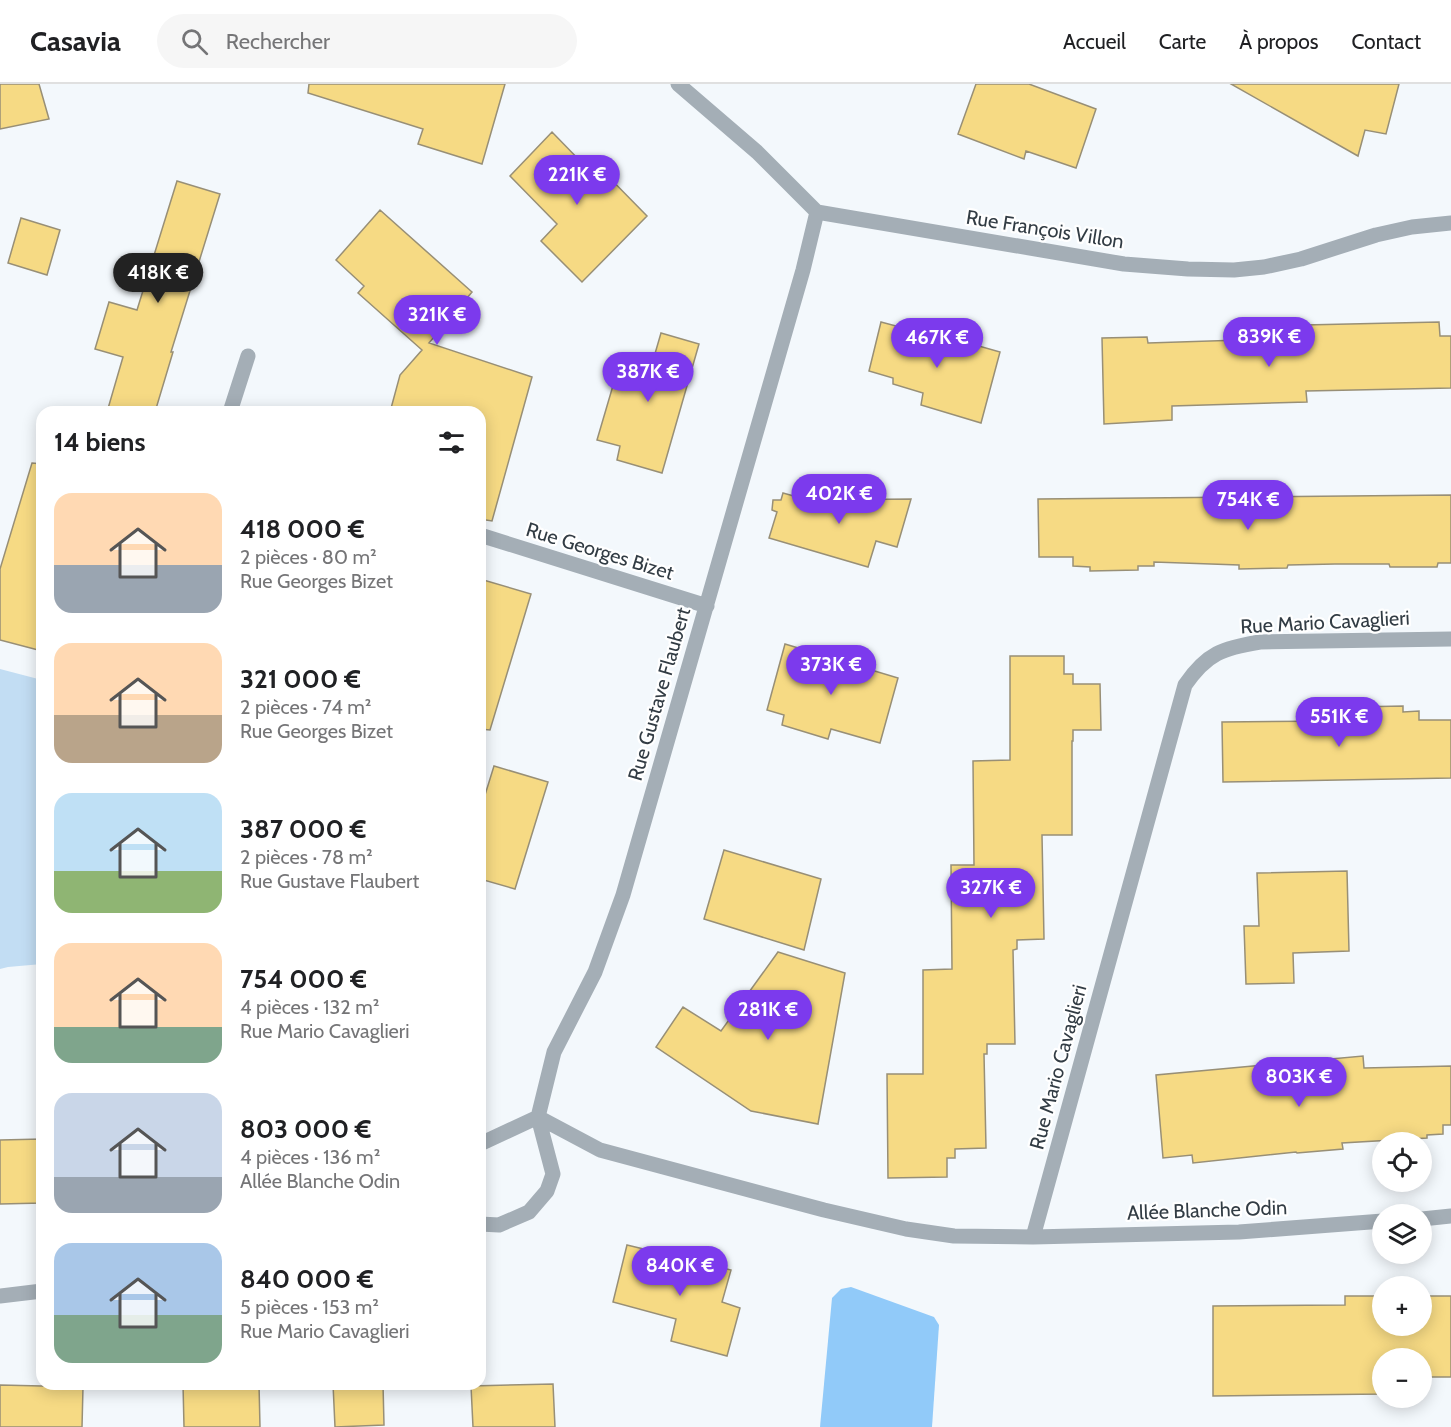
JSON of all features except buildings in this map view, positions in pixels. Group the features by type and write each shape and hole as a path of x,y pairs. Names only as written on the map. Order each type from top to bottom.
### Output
{"street":[{"path":"678,84 757,152 817,212"},
{"name":"Rue François Villon","path":"817,212 1124,264 1234,270 1264,267 1301,259 1376,235 1412,227 1451,223"},
{"name":"Rue Gustave Flaubert","path":"538,1117 554,1052 595,972 623,895 803,270 817,212"},
{"path":"232,406 248,356"},
{"name":"Rue Georges Bizet","path":"486,537 707,606"},
{"name":"Rue Mario Cavaglieri","path":"1033,1237 1185,685 1196,669 1214,654 1235,646 1260,642 1451,639"},
{"path":"486,1141 538,1117"},
{"path":"486,1224 499,1225 529,1212 547,1191 553,1174 538,1117"},
{"path":"538,1117 600,1150 824,1210 906,1229 954,1236 1033,1237"},
{"path":"1432,1218 1451,1216"},
{"name":"Allée Blanche Odin","path":"1033,1237 1239,1232 1372,1222"},
{"path":"0,1296 36,1293"}],"shaded area":[{"path":"0,669 36,678 36,965 0,969"}],"water":[{"path":"851,1287 934,1317 939,1325 932,1427 820,1427 832,1298 841,1289"}]}
